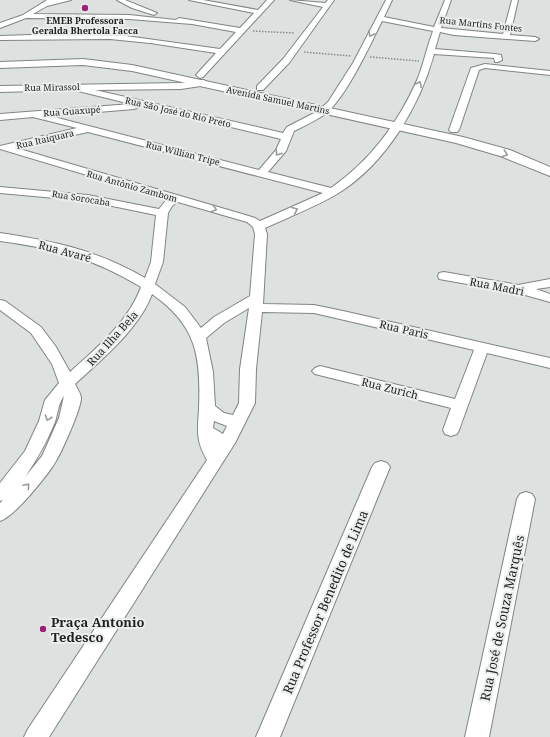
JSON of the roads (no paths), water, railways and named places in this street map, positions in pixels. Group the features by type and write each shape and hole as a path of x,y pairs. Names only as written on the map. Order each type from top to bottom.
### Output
{"main road":[{"name":"Avenida Samuel Martins","path":"0,59 47,56 94,57 122,60 183,75 260,88 328,107"},
{"name":"Avenida Samuel Martins","path":"0,65 93,63 183,75"},
{"name":"Avenida Samuel Martins","path":"204,79 399,123 482,146 550,172"},
{"name":"Avenida Samuel Martins","path":"399,123 454,130 513,146 550,160"}],"street":[{"path":"29,4 39,1 51,2 68,0"},
{"path":"120,0 134,7 189,23"},
{"path":"192,0 258,12"},
{"path":"154,86 189,86 204,79 223,52 243,31 258,12 271,0"},
{"path":"293,0 328,2"},
{"path":"262,173 281,151 286,136 293,127 328,107 360,57 389,0"},
{"path":"36,737 216,461 240,420 246,403 248,369 256,303 261,234 259,226 334,192 345,185 367,163 399,123 422,77 448,0"},
{"path":"506,37 515,0"},
{"path":"0,26 25,16 51,2"},
{"path":"260,88 294,52 328,2"},
{"path":"25,16 129,17 189,23 243,31"},
{"name":"Rua Martins Fontes","path":"379,18 437,30 535,39"},
{"path":"0,38 60,36 121,38 223,52"},
{"path":"430,50 495,56 498,57 498,61"},
{"path":"454,130 475,68 484,66 550,73"},
{"path":"154,86 168,83 183,75"},
{"name":"Rua Mirassol","path":"0,89 154,86"},
{"name":"Rua São José do Rio Preto","path":"71,87 286,136"},
{"name":"Rua Guaxupé","path":"0,116 125,108 143,104"},
{"name":"Rua Willian Tripe","path":"32,114 334,192"},
{"name":"Rua Itaiquara","path":"2,149 89,129"},
{"name":"Rua Antônio Zambom","path":"2,149 238,216 251,220 259,226"},
{"name":"Rua Sorocaba","path":"0,190 88,198 162,213"},
{"path":"148,286 157,262 162,213 167,204 176,198"},
{"name":"Rua Avaré","path":"0,237 78,252 119,269 148,286 175,307 195,331"},
{"name":"Rua Madri","path":"444,276 520,289 550,298"},
{"path":"520,289 550,283"},
{"name":"Rua Ilha Bela","path":"0,494 14,479 32,453 47,421 53,400 66,384 109,345 141,305 148,286"},
{"path":"216,461 208,447 205,431 208,408 195,331 256,303"},
{"name":"Rua Paris","path":"256,303 314,309 550,363"},
{"path":"0,304 36,330 59,364 73,398 67,418 49,459 27,486 0,514"},
{"path":"451,430 482,347"},
{"name":"Rua Zurich","path":"320,371 459,406"},
{"path":"208,408 217,418 225,421 240,420"},
{"path":"205,431 227,443"},
{"name":"Rua Professor Benedito de Lima","path":"268,737 381,467"},
{"name":"Rua José de Souza Marquês","path":"478,737 526,499"}],"place":[{"name":"EMEB Professora Geralda Bhertola Facca","path":"85,8"},
{"name":"Praça Antonio Tedesco","path":"43,629"}]}
